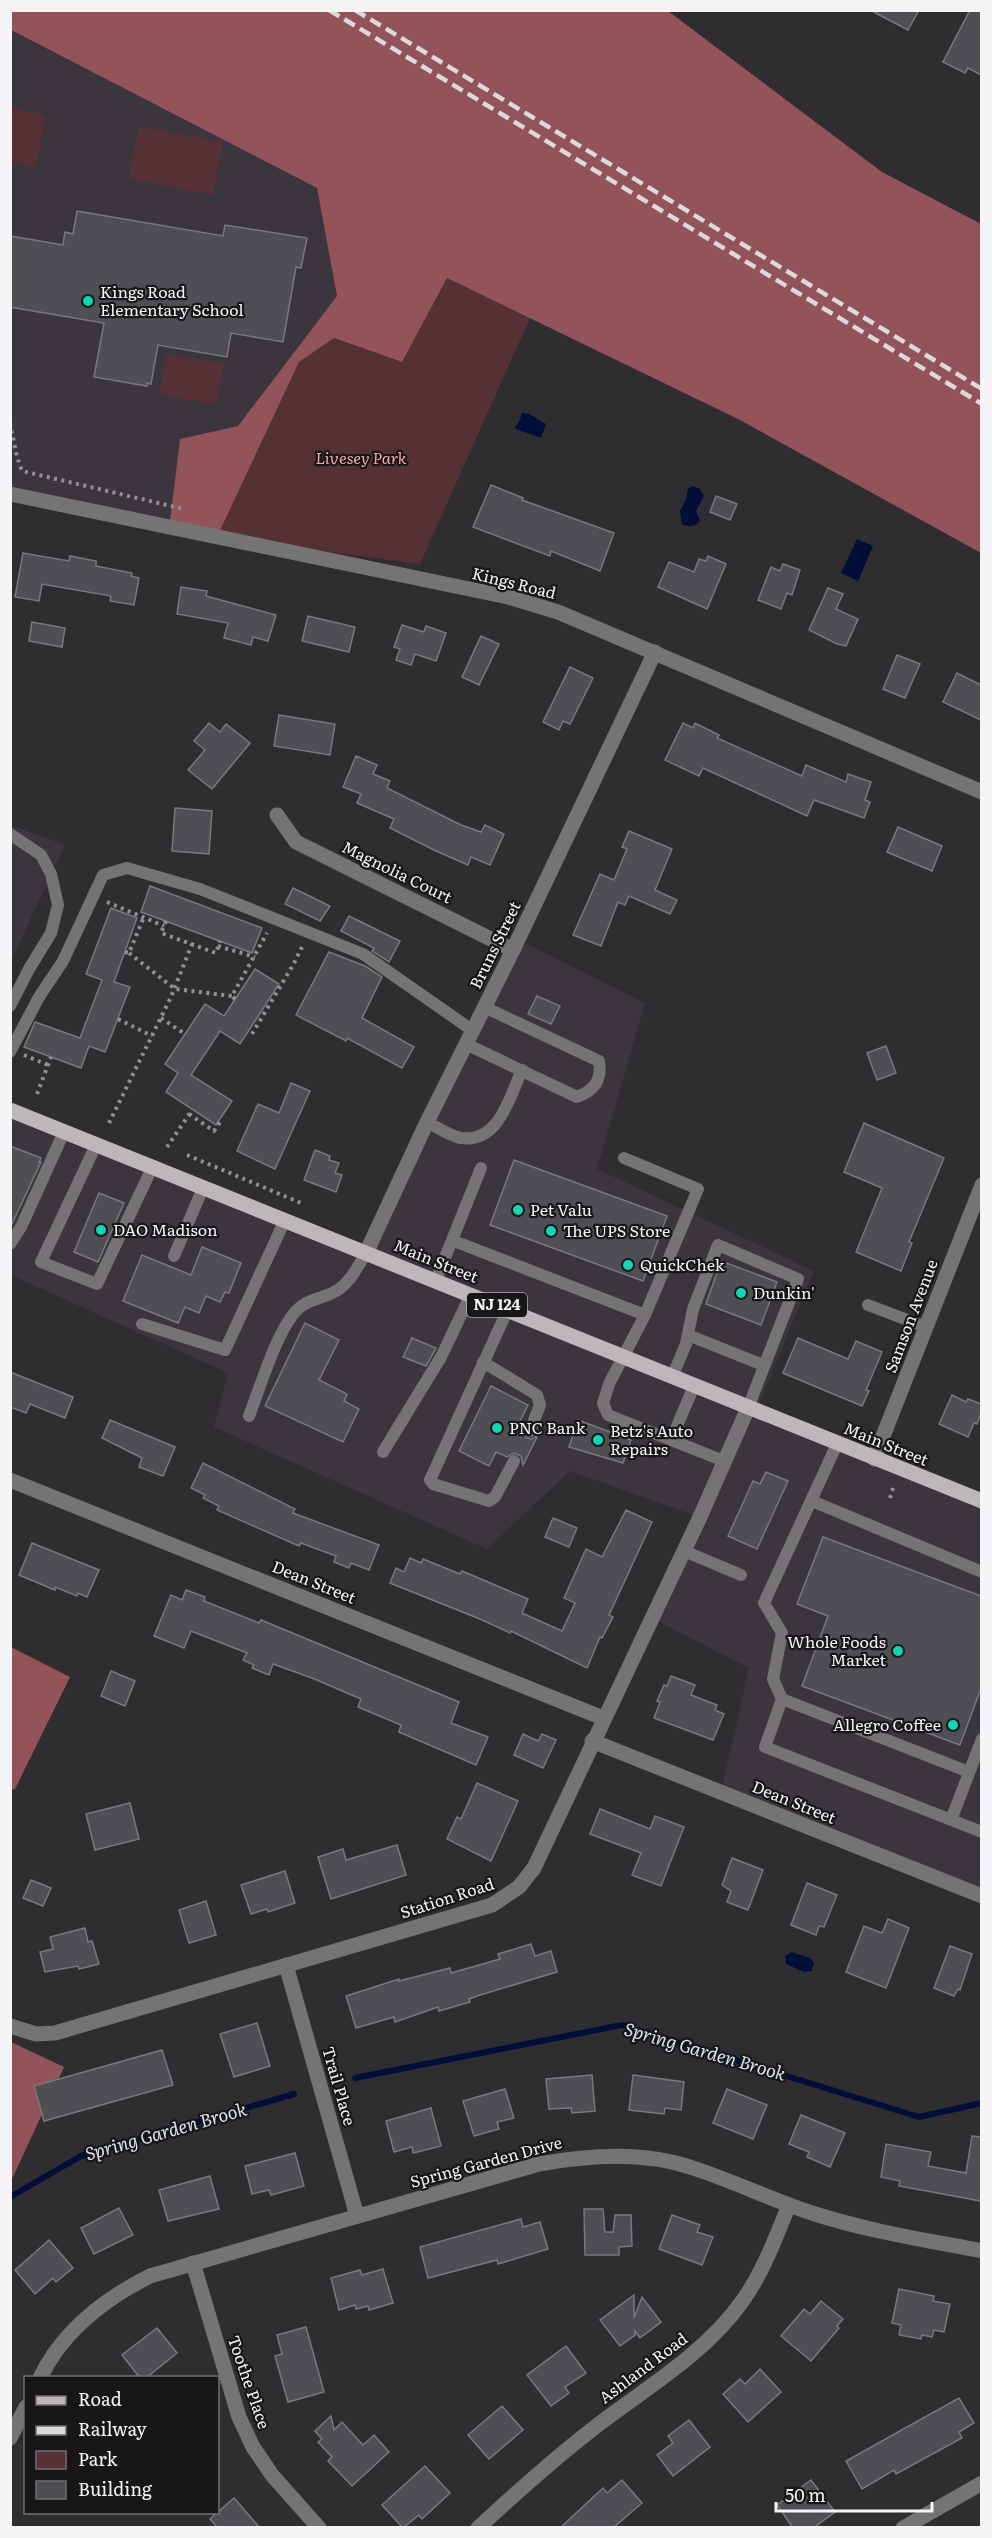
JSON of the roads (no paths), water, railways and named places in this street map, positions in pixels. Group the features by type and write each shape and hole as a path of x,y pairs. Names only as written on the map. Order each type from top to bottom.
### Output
{"main road":[{"name":"Main Street","path":"10,1110 471,1294 981,1502"}],"street":[{"name":"Kings Road","path":"10,494 508,597 558,612 981,792"},
{"name":"Bruns Street","path":"366,1253 655,652"},
{"name":"Magnolia Court","path":"277,815 296,842 513,950"},
{"name":"Samson Avenue","path":"874,1459 981,1185"},
{"name":"Station Road","path":"10,2026 36,2034 55,2033 500,1901 519,1887 534,1868 592,1741 684,1551 748,1408"},
{"name":"Dean Street","path":"10,1480 603,1718"},
{"name":"Dean Street","path":"592,1741 981,1896"},
{"name":"Trail Place","path":"286,1965 357,2216"},
{"name":"Spring Garden Drive","path":"41,2376 49,2360 69,2333 93,2310 120,2291 150,2276 539,2164 589,2157 621,2156 654,2159 691,2167 789,2205 871,2229 981,2251"},
{"name":"Ashland Road","path":"478,2528 598,2425 688,2359 716,2333 741,2304 762,2272 789,2205"},
{"name":"Toothe Place","path":"193,2263 239,2417 253,2447 272,2475 318,2528"},
{"path":"10,2438 24,2411"},
{"path":"903,2528 981,2483"}],"lane":[{"path":"10,834 40,855 51,874 58,905 51,933 28,969 10,1006"},
{"path":"11,1051 39,997 63,961 103,875 127,868 200,890 363,954 469,1037 522,1070 577,1097 589,1092 597,1085 601,1073 599,1060 484,1007"},
{"path":"427,1122 460,1138 472,1138 495,1128 522,1070"},
{"path":"10,1244 21,1227 64,1132"},
{"path":"96,1145 41,1262 97,1284 153,1166"},
{"path":"624,1158 698,1189 645,1315 609,1384 603,1403 605,1411 608,1415 724,1461"},
{"path":"436,1281 482,1168"},
{"path":"174,1256 203,1188"},
{"path":"142,1324 225,1350 285,1220"},
{"path":"454,1240 645,1315"},
{"path":"672,1377 688,1335 693,1310 718,1245 798,1279 748,1408"},
{"path":"249,1416 284,1327 290,1318 309,1301 336,1292 350,1277 366,1253"},
{"path":"383,1452 441,1357 471,1294"},
{"path":"868,1305 926,1327"},
{"path":"508,1310 430,1480 433,1484 485,1502 495,1497 514,1461"},
{"path":"688,1335 763,1365"},
{"path":"483,1362 537,1395 540,1405 530,1431"},
{"path":"671,1440 694,1386"},
{"path":"837,1444 764,1603 782,1633 773,1679 782,1699 765,1747 981,1832"},
{"path":"812,1501 981,1572"},
{"path":"684,1551 741,1575"},
{"path":"782,1699 969,1773"},
{"path":"951,1820 981,1739"}],"water":[{"path":"522,413 529,414 546,424 541,438 516,429"},
{"path":"693,486 700,489 704,496 696,511 700,521 686,526 682,524 680,511 686,500 688,489"},
{"path":"857,539 873,546 858,581 841,573"},
{"path":"791,1952 810,1958 814,1963 812,1971 804,1972 786,1964 785,1956"}],"waterway":[{"name":"Spring Garden Brook","path":"355,2078 622,2025 919,2117 982,2103"},
{"name":"Spring Garden Brook","path":"10,2197 81,2156 294,2094"}],"railway":[{"path":"329,10 982,404"},
{"path":"355,10 982,389"}],"place":[{"name":"Kings Road Elementary School","path":"88,301"},
{"name":"Pet Valu","path":"518,1210"},
{"name":"DAO Madison","path":"101,1230"},
{"name":"The UPS Store","path":"551,1231"},
{"name":"QuickChek","path":"628,1265"},
{"name":"Dunkin'","path":"741,1293"},
{"name":"PNC Bank","path":"497,1428"},
{"name":"Betz's Auto Repairs","path":"598,1440"},
{"name":"Whole Foods Market","path":"898,1651"},
{"name":"Allegro Coffee","path":"953,1725"}],"park label":[{"name":"Livesey Park","path":"361,458"}]}
